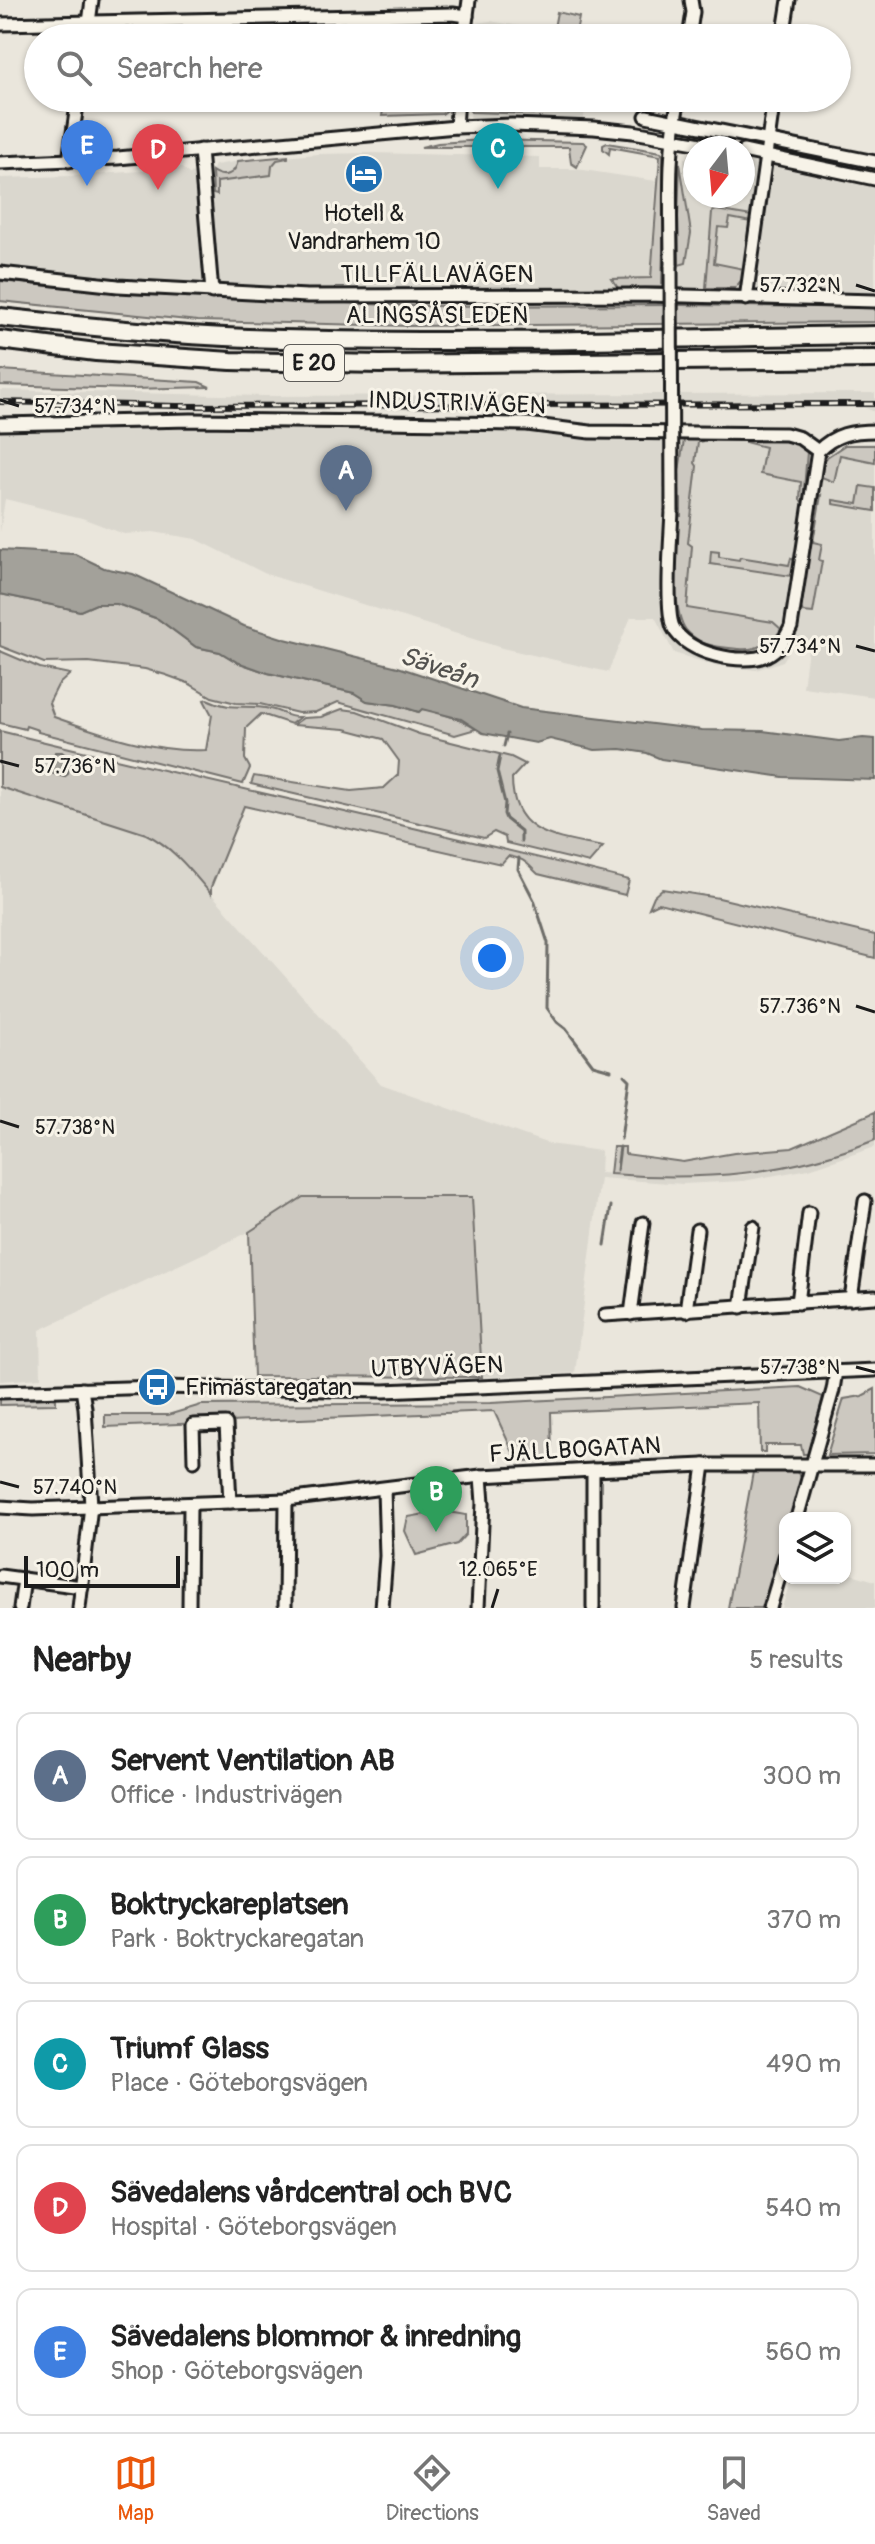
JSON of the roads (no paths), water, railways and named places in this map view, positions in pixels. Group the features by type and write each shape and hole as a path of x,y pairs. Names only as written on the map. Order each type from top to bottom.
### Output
{"highway":[{"name":"ALINGSÅSLEDEN","path":"0,317 109,329 246,338 390,340 875,335"},
{"name":"E 20","path":"0,340 96,352 246,362 380,364 875,359"}],"street":[{"path":"89,22 92,0"},
{"path":"466,24 469,0"},
{"path":"691,0 691,24"},
{"path":"785,24 789,0"},
{"path":"0,24 429,14 467,16"},
{"path":"69,161 76,112"},
{"path":"456,127 457,112"},
{"path":"676,112 670,168 670,612 674,629 688,644 708,653 755,659 781,644 791,627 818,451 828,440 841,434 875,431"},
{"path":"746,299 772,112"},
{"path":"646,116 875,162"},
{"path":"0,163 69,161 456,127 512,125 594,128 683,141"},
{"path":"200,150 212,292"},
{"path":"755,153 875,179"},
{"name":"TILLFÄLLAVÄGEN","path":"0,273 118,286 375,298 620,295 875,301"},
{"name":"INDUSTRIVÄGEN","path":"0,424 191,420 527,424 590,432 786,434 800,438 818,451"},
{"path":"851,1299 865,1201"},
{"path":"798,1303 809,1213"},
{"path":"631,1314 643,1223"},
{"path":"741,1307 753,1227"},
{"path":"686,1311 697,1230"},
{"path":"605,1315 875,1297"},
{"name":"UTBYVÄGEN","path":"0,1392 208,1387 384,1391 875,1370"},
{"path":"799,1512 836,1371"},
{"path":"79,1608 91,1506 82,1389"},
{"path":"194,1461 193,1425 226,1424 230,1502"},
{"path":"684,1608 704,1465"},
{"name":"FJÄLLBOGATAN","path":"0,1507 33,1509 286,1500 481,1476 593,1470 704,1465 875,1465"},
{"path":"593,1470 593,1608"},
{"path":"478,1608 483,1503 481,1476"},
{"path":"382,1608 386,1556 384,1489"},
{"path":"285,1608 286,1500"},
{"path":"189,1608 190,1504"},
{"path":"0,1576 82,1587"},
{"path":"770,1608 779,1577"},
{"path":"20,1608 24,1579"}],"waterway":[{"path":"504,746 507,734"},
{"path":"500,756 497,771 505,803 504,814 521,831 521,841"},
{"path":"519,858 518,869 534,900 548,943 547,1008 593,1065 611,1070"},
{"path":"621,1139 629,1080 624,1075"},
{"path":"617,1170 620,1147"},
{"path":"605,1245 611,1206"}],"railway":[{"path":"0,402 177,406 875,404"}],"place":[{"name":"Hotell & Vandrarhem 10","path":"364,174"},
{"name":"Sävedalens blommor & inredning","path":"87,186"},
{"name":"Triumf Glass","path":"498,189"},
{"name":"Sävedalens vårdcentral och BVC","path":"158,190"},
{"name":"Servent Ventilation AB","path":"346,511"},
{"name":"Frimästaregatan","path":"157,1387"},
{"name":"Boktryckareplatsen","path":"436,1532"}],"water label":[{"name":"Säveån","path":"439,668"}]}
